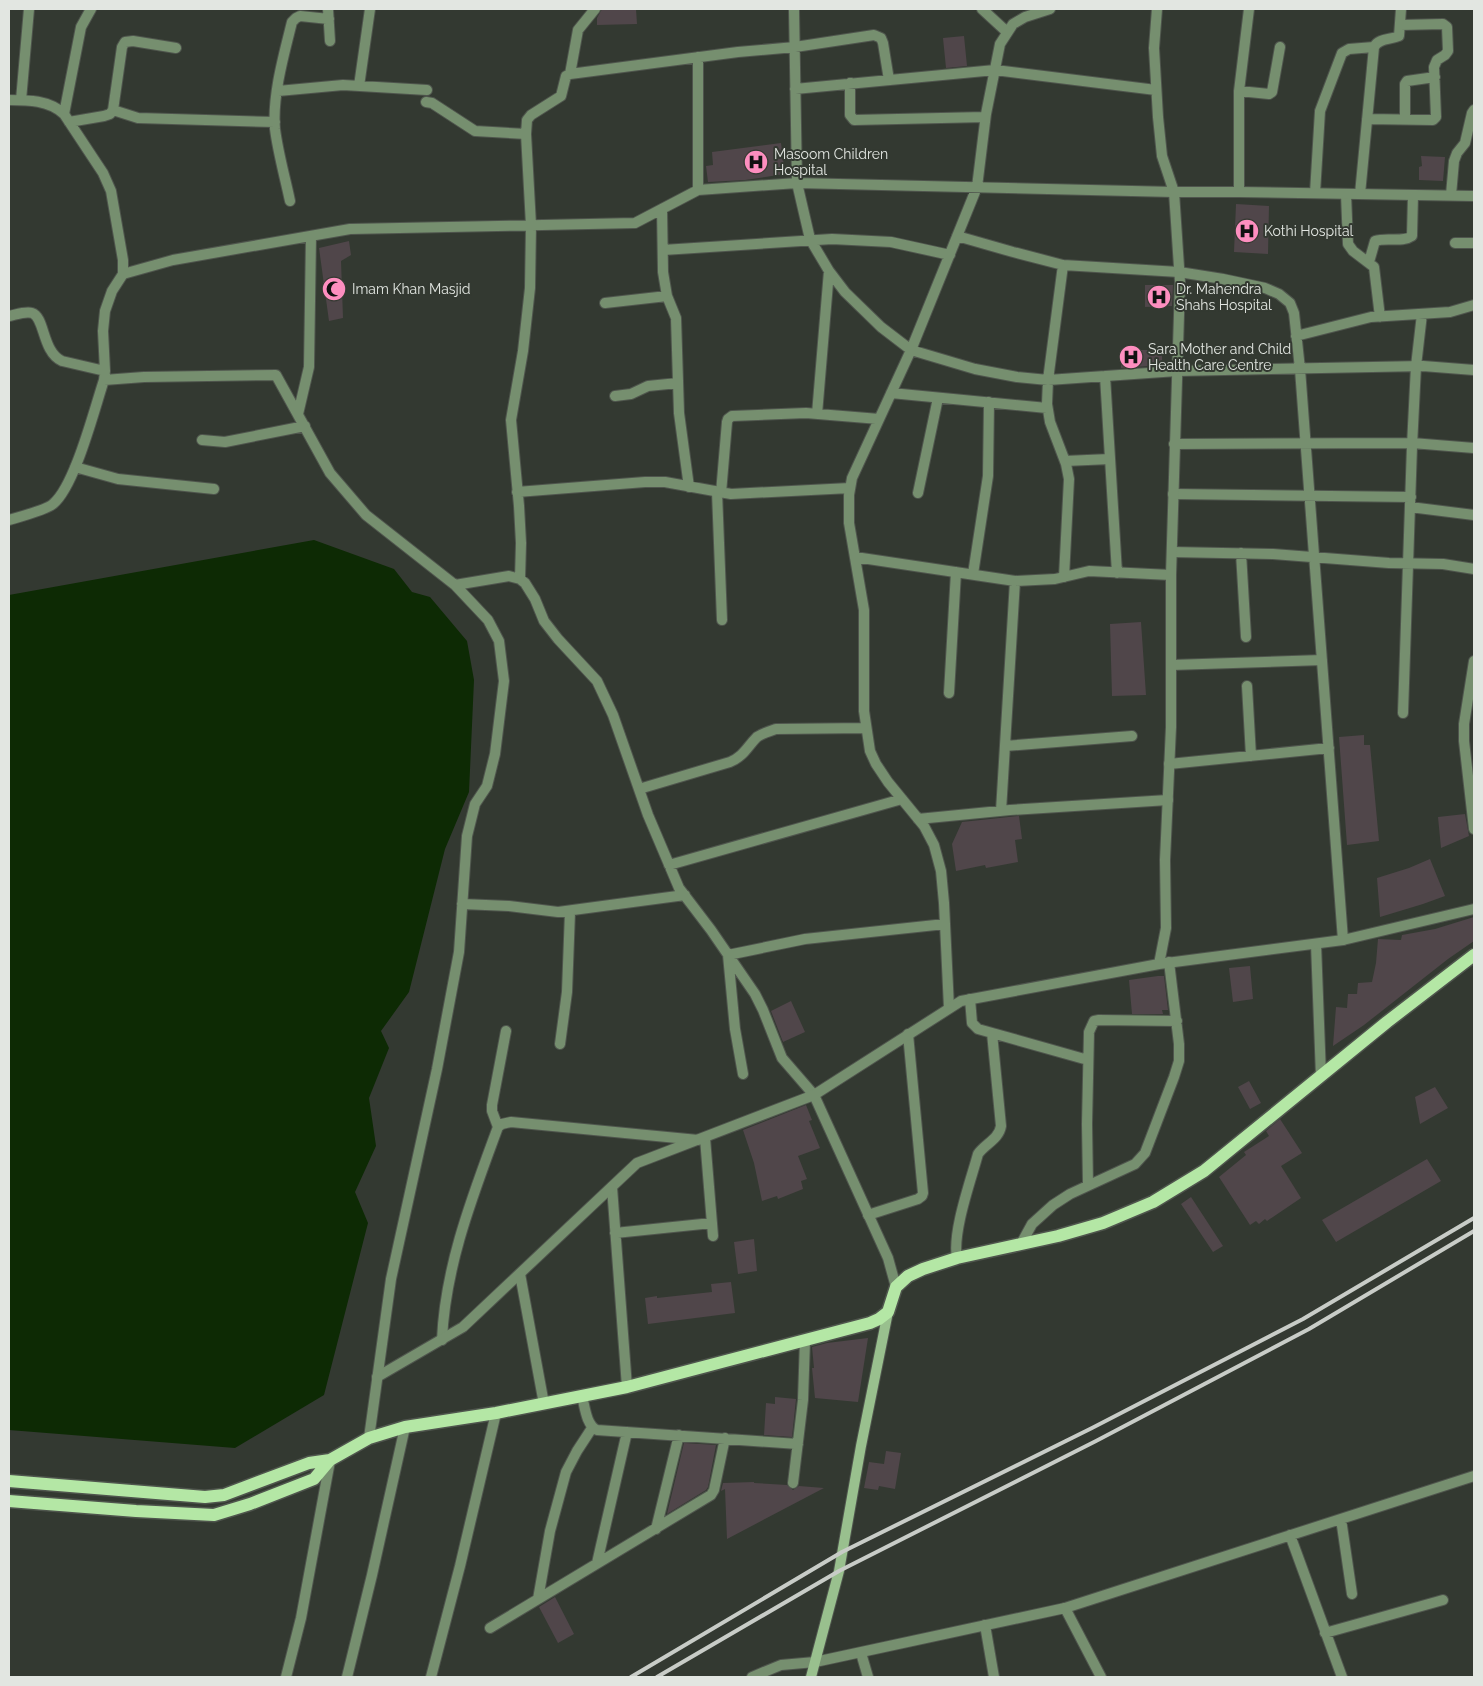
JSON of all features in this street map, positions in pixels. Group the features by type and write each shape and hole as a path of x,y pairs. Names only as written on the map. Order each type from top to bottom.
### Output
{"main road":[{"path":"811,1677 838,1571 888,1312 896,1287 908,1276 957,1258 1058,1236 1103,1223 1153,1202 1204,1171 1387,1022 1474,955"},
{"path":"9,1501 214,1515 250,1504 314,1479 330,1460 369,1438 405,1427 496,1413 628,1388 870,1323 888,1312"},
{"path":"9,1481 205,1497 224,1495 309,1463 330,1460"}],"street":[{"path":"21,100 28,9"},
{"path":"67,118 80,27 91,9"},
{"path":"359,86 370,9"},
{"path":"570,74 578,30 595,9"},
{"path":"794,9 797,183 810,240 845,292 882,327 911,350 994,373 1048,380 1177,371 1416,366 1474,370"},
{"path":"982,9 1007,32"},
{"path":"949,1008 941,871 934,845 924,826 876,764 870,751 864,711 864,610 849,524 849,495 852,478 911,350 977,187 985,117 1000,44 1013,24 1025,17 1050,9"},
{"path":"1021,1244 1032,1224 1046,1211 1070,1194 1135,1164 1145,1153 1179,1061 1176,1021 1164,963 1179,272 1174,192 1162,156 1156,90 1154,48 1157,9"},
{"path":"1239,192 1239,91 1249,9"},
{"path":"1360,194 1374,47 1380,41 1399,36 1401,9"},
{"path":"290,201 275,122 281,67 292,22 300,16 328,14 330,41"},
{"path":"1367,119 1405,120 1435,119 1436,117 1434,67 1437,60 1448,51 1447,27 1443,24 1400,25"},
{"path":"520,579 521,543 511,420 523,351 530,288 531,225 526,134 527,120 531,115 561,96 566,76 570,74 738,52 795,47 874,35 882,38 889,80"},
{"path":"67,118 110,114 122,47 125,42 176,48"},
{"path":"1315,193 1320,111 1342,54 1349,49 1374,47"},
{"path":"1239,91 1269,94 1272,92 1280,48"},
{"path":"698,57 698,190"},
{"path":"795,89 995,70 1156,90"},
{"path":"1405,120 1406,81 1435,78"},
{"path":"850,83 850,115 854,120 985,117"},
{"path":"278,92 335,86 427,90"},
{"path":"9,100 45,103 57,108 67,118 103,173 111,191 123,260 123,274 112,291 105,311 103,331 105,375 75,467 66,488 52,505 9,520"},
{"path":"426,102 432,103 475,131 526,134"},
{"path":"112,110 138,118 275,122"},
{"path":"1450,196 1454,161 1465,142 1474,110"},
{"path":"123,274 173,260 350,229 635,223 698,190 797,183 1174,192 1474,196"},
{"path":"1346,194 1348,244 1353,251 1374,267 1380,317"},
{"path":"1369,262 1376,241 1403,239 1412,236 1413,195"},
{"path":"662,209 663,272 666,296 676,318 681,432 688,487"},
{"path":"298,414 309,367 311,236"},
{"path":"958,236 1063,264 1179,272 1265,288 1279,294 1290,303 1294,313 1300,369 1343,940"},
{"path":"663,250 810,240 867,240 891,242 950,255"},
{"path":"1455,243 1474,243"},
{"path":"1063,264 1048,380 1047,408 1050,422 1065,461 1069,479 1064,576"},
{"path":"817,414 829,270"},
{"path":"605,303 666,296"},
{"path":"1296,336 1358,320 1450,312 1474,305"},
{"path":"9,316 30,312 35,314 39,320 50,352 55,358 105,375 144,377 276,375 330,473 366,515 455,585 488,620 499,640 504,682 495,754 487,786 475,804 467,836 459,952 437,1069 391,1279 369,1438"},
{"path":"1403,714 1412,443 1416,366 1422,314"},
{"path":"1105,376 1117,572"},
{"path":"616,396 631,394 648,386 678,383"},
{"path":"891,393 1047,408"},
{"path":"918,493 938,398"},
{"path":"973,574 988,476 989,402"},
{"path":"722,620 719,493 728,419 732,416 806,412 879,419"},
{"path":"202,440 225,442 304,426"},
{"path":"1174,444 1412,443 1474,448"},
{"path":"1065,461 1110,459"},
{"path":"75,467 118,480 214,489"},
{"path":"517,492 645,482 665,482 719,493 749,494 850,488"},
{"path":"1173,494 1309,495 1411,502 1474,515"},
{"path":"1172,552 1241,553 1408,564 1443,564 1474,569"},
{"path":"1241,553 1246,637"},
{"path":"855,557 1015,581 1064,576 1089,571 1171,575"},
{"path":"949,694 956,572"},
{"path":"455,585 509,576 520,579 525,583 535,600 544,622 597,681 613,715 639,789 680,888 755,994 782,1058 814,1095 888,1258 896,1287"},
{"path":"1001,811 1015,581"},
{"path":"1171,665 1322,660"},
{"path":"1474,661 1464,724 1464,741 1474,829"},
{"path":"1247,686 1251,756"},
{"path":"639,789 730,762 739,758 757,738 771,731 785,728 866,728"},
{"path":"1005,746 1132,736"},
{"path":"1169,764 1329,748"},
{"path":"669,865 902,799"},
{"path":"918,819 1001,811 1168,800"},
{"path":"462,904 570,912 685,896"},
{"path":"377,1377 463,1327 637,1163 814,1095 961,1001 1164,963 1343,940 1474,909"},
{"path":"560,1044 567,992 570,912"},
{"path":"728,955 805,939 945,924"},
{"path":"1316,944 1321,1076"},
{"path":"728,955 735,1029 743,1074"},
{"path":"970,999 972,1023 978,1029 1088,1060"},
{"path":"1088,1186 1089,1032 1094,1021 1176,1021"},
{"path":"498,1127 492,1111 492,1105 506,1031"},
{"path":"957,1258 955,1250 957,1233 978,1154 983,1147 997,1136 1001,1126 992,1033"},
{"path":"868,1215 918,1199 924,1193 908,1034"},
{"path":"442,1340 443,1314 454,1258 478,1180 498,1127 511,1122 702,1139"},
{"path":"702,1139 713,1236"},
{"path":"612,1187 628,1388"},
{"path":"615,1233 712,1223"},
{"path":"520,1274 544,1404"},
{"path":"792,1483 803,1400 805,1340"},
{"path":"582,1396 589,1424 597,1430 798,1444"},
{"path":"431,1677 460,1566 496,1413"},
{"path":"346,1677 372,1575 405,1427"},
{"path":"538,1599 550,1531 566,1472 592,1428"},
{"path":"597,1563 627,1432"},
{"path":"656,1529 679,1435"},
{"path":"490,1628 711,1495 714,1490 725,1438"},
{"path":"286,1677 301,1618 330,1460"},
{"path":"752,1677 781,1664 815,1662 861,1653 1065,1608 1474,1476"},
{"path":"1341,1519 1352,1594"},
{"path":"1290,1535 1342,1677"},
{"path":"1325,1633 1443,1600"},
{"path":"1065,1608 1102,1677"},
{"path":"985,1626 994,1677"},
{"path":"861,1653 868,1677"}],"shaded area":[{"path":"314,540 394,569 412,592 430,597 467,641 474,680 469,792 445,849 409,992 381,1031 389,1048 369,1098 376,1146 355,1192 368,1223 324,1395 235,1448 9,1430 9,595"}],"building":[{"path":"602,9 636,9 637,24 597,25 597,18"},
{"path":"964,36 967,66 946,68 943,38"},
{"path":"781,143 785,174 745,180 708,182 706,166 713,165 712,152"},
{"path":"1421,156 1445,157 1443,181 1419,180 1419,167 1422,166"},
{"path":"1236,204 1269,206 1268,254 1234,252"},
{"name":"Imam Khan Masjid","path":"349,241 351,255 341,261 343,318 329,321 319,248"},
{"path":"1145,285 1173,285 1172,306 1145,307"},
{"path":"1121,350 1162,350 1162,365 1121,368"},
{"path":"1141,622 1146,695 1112,696 1110,624"},
{"path":"1364,735 1364,745 1370,745 1379,841 1347,845 1339,737"},
{"path":"1465,814 1469,836 1441,848 1438,817"},
{"path":"1019,816 1022,839 1015,840 1018,862 986,868 985,865 956,871 952,844 962,822"},
{"path":"1430,859 1445,896 1380,917 1377,878"},
{"path":"1474,917 1474,941 1364,1025 1333,1046 1336,1007 1347,1008 1348,994 1357,994 1358,983 1372,982 1378,939 1401,940 1402,935 1435,929"},
{"path":"1250,966 1253,999 1233,1002 1229,968"},
{"path":"1164,976 1168,1010 1162,1010 1163,1014 1132,1014 1129,980"},
{"path":"791,1001 805,1032 783,1042 771,1011"},
{"path":"1249,1081 1261,1103 1250,1109 1238,1087"},
{"path":"1435,1087 1448,1108 1420,1124 1415,1097"},
{"path":"806,1105 812,1120 809,1121 820,1148 798,1156 807,1179 801,1181 803,1189 778,1199 777,1196 762,1201 754,1163 743,1130"},
{"path":"1280,1119 1302,1153 1281,1166 1301,1198 1267,1221 1265,1219 1259,1224 1256,1221 1250,1225 1219,1177 1246,1155 1244,1152 1269,1136 1266,1131"},
{"path":"1427,1159 1441,1181 1336,1242 1322,1220"},
{"path":"1191,1197 1223,1246 1213,1252 1181,1204"},
{"path":"754,1239 757,1271 738,1274 734,1242"},
{"path":"731,1282 735,1313 648,1324 645,1298 712,1292 711,1284"},
{"path":"868,1338 858,1402 815,1398 812,1347 827,1343"},
{"path":"775,1397 796,1399 792,1437 764,1435 766,1403 775,1404"},
{"path":"684,1443 716,1445 708,1487 667,1514"},
{"path":"886,1451 901,1453 895,1489 879,1486 878,1490 864,1488 869,1462 884,1464"},
{"path":"754,1482 787,1485 793,1490 799,1486 824,1488 727,1539 725,1489 721,1491 723,1483"},
{"path":"555,1597 574,1634 558,1643 539,1607"}],"railway":[{"path":"631,1677 842,1552 1092,1428 1303,1319 1474,1218"},
{"path":"657,1677 839,1571 1096,1441 1309,1329 1474,1231"}],"place":[{"name":"Masoom Children Hospital","path":"756,162"},
{"name":"Kothi Hospital","path":"1247,231"},
{"name":"Imam Khan Masjid","path":"334,289"},
{"name":"Dr. Mahendra Shahs Hospital","path":"1159,297"},
{"name":"Sara Mother and Child Health Care Centre","path":"1131,357"}]}
